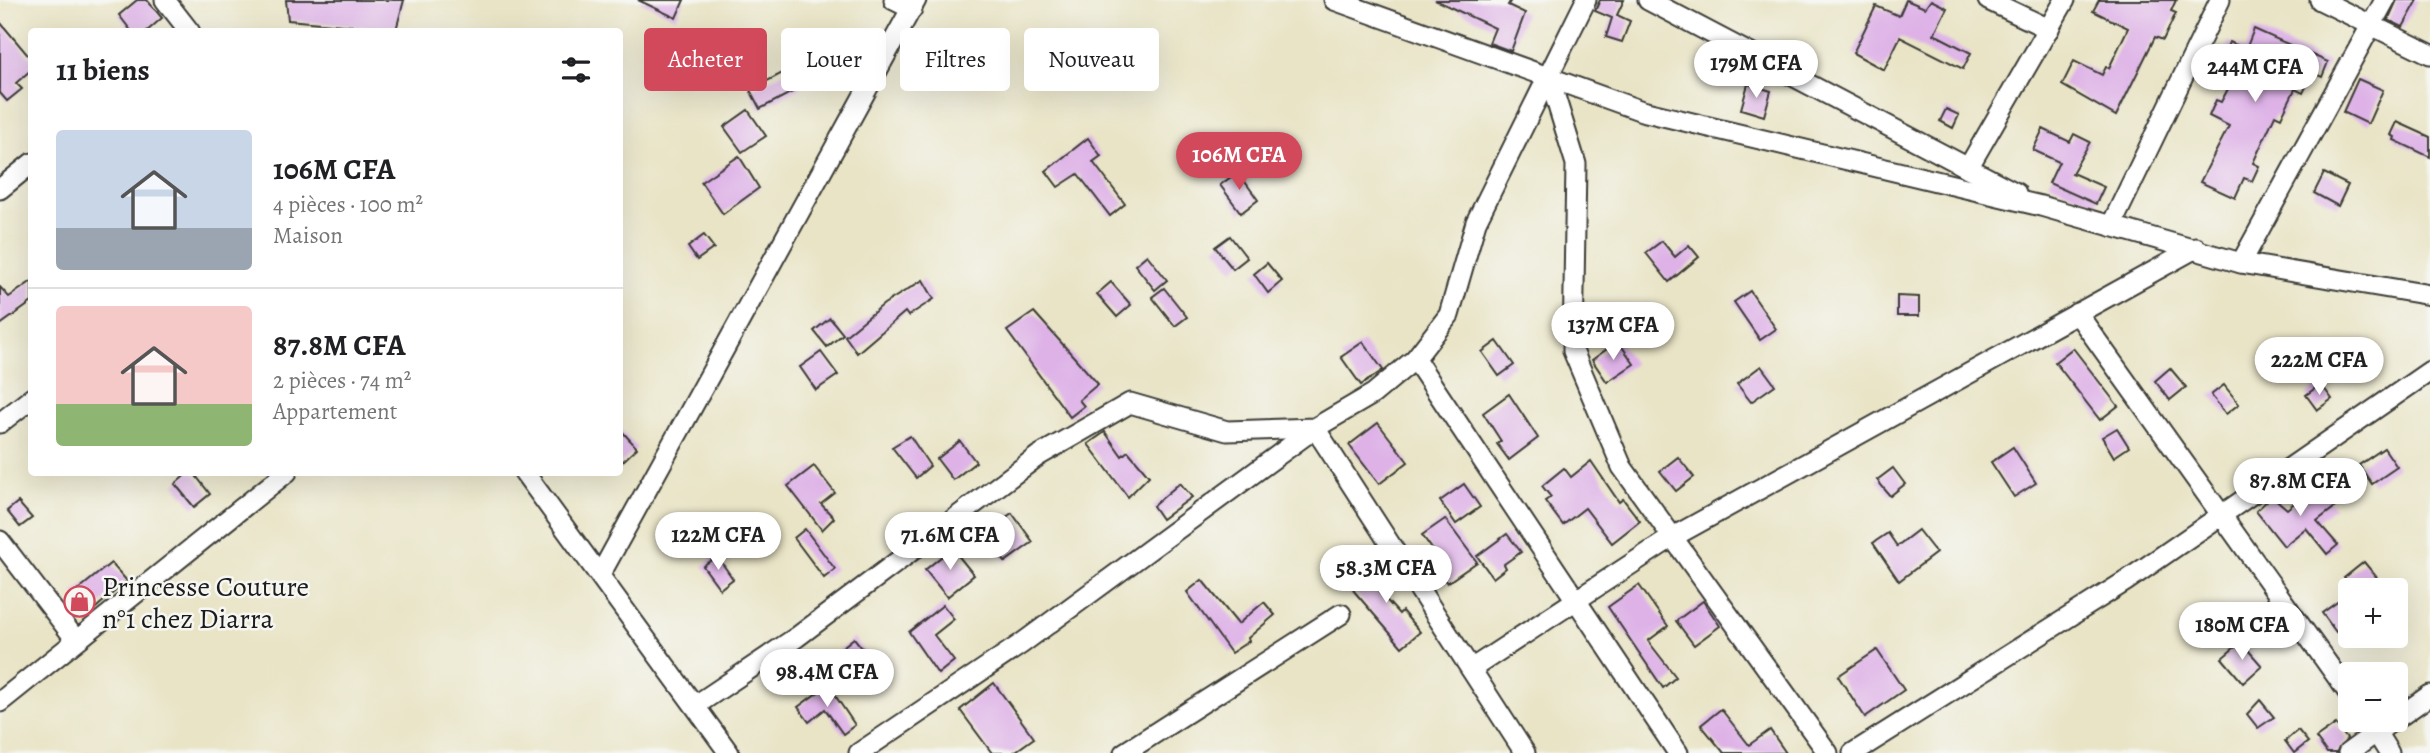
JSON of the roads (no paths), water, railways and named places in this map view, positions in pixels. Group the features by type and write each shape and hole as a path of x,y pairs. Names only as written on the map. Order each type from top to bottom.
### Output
{"street":[{"path":"165,0 187,28"},
{"path":"1334,0 1642,111 2041,206 2196,247 2241,263 2430,295"},
{"path":"859,753 1021,644 1315,428 1373,394 1415,359 1450,315 1476,222 1586,0"},
{"path":"1648,0 2041,206"},
{"path":"1988,0 2049,29"},
{"path":"1968,168 2066,0"},
{"path":"2111,226 2220,0"},
{"path":"2320,0 2430,54"},
{"path":"2241,263 2385,0"},
{"path":"600,575 907,3"},
{"path":"1549,77 1576,164 1573,351 1622,467 1828,753"},
{"path":"1,186 28,166"},
{"path":"1471,669 1671,538 2196,247"},
{"path":"2077,313 2338,678"},
{"path":"1415,359 1678,753"},
{"path":"1853,753 2126,581 2430,371"},
{"path":"0,423 28,401"},
{"path":"696,705 797,637 1038,456 1130,403 1227,431 1315,428"},
{"path":"1315,428 1525,753"},
{"path":"0,702 282,476"},
{"path":"527,476 729,753"},
{"path":"0,541 76,640"},
{"path":"1124,753 1341,614"},
{"path":"2408,710 2430,695"},
{"path":"2348,753 2367,732"},
{"path":"2376,732 2389,753"}],"place":[{"name":"Princesse Couture n°1 chez Diarra","path":"79,602"}]}
